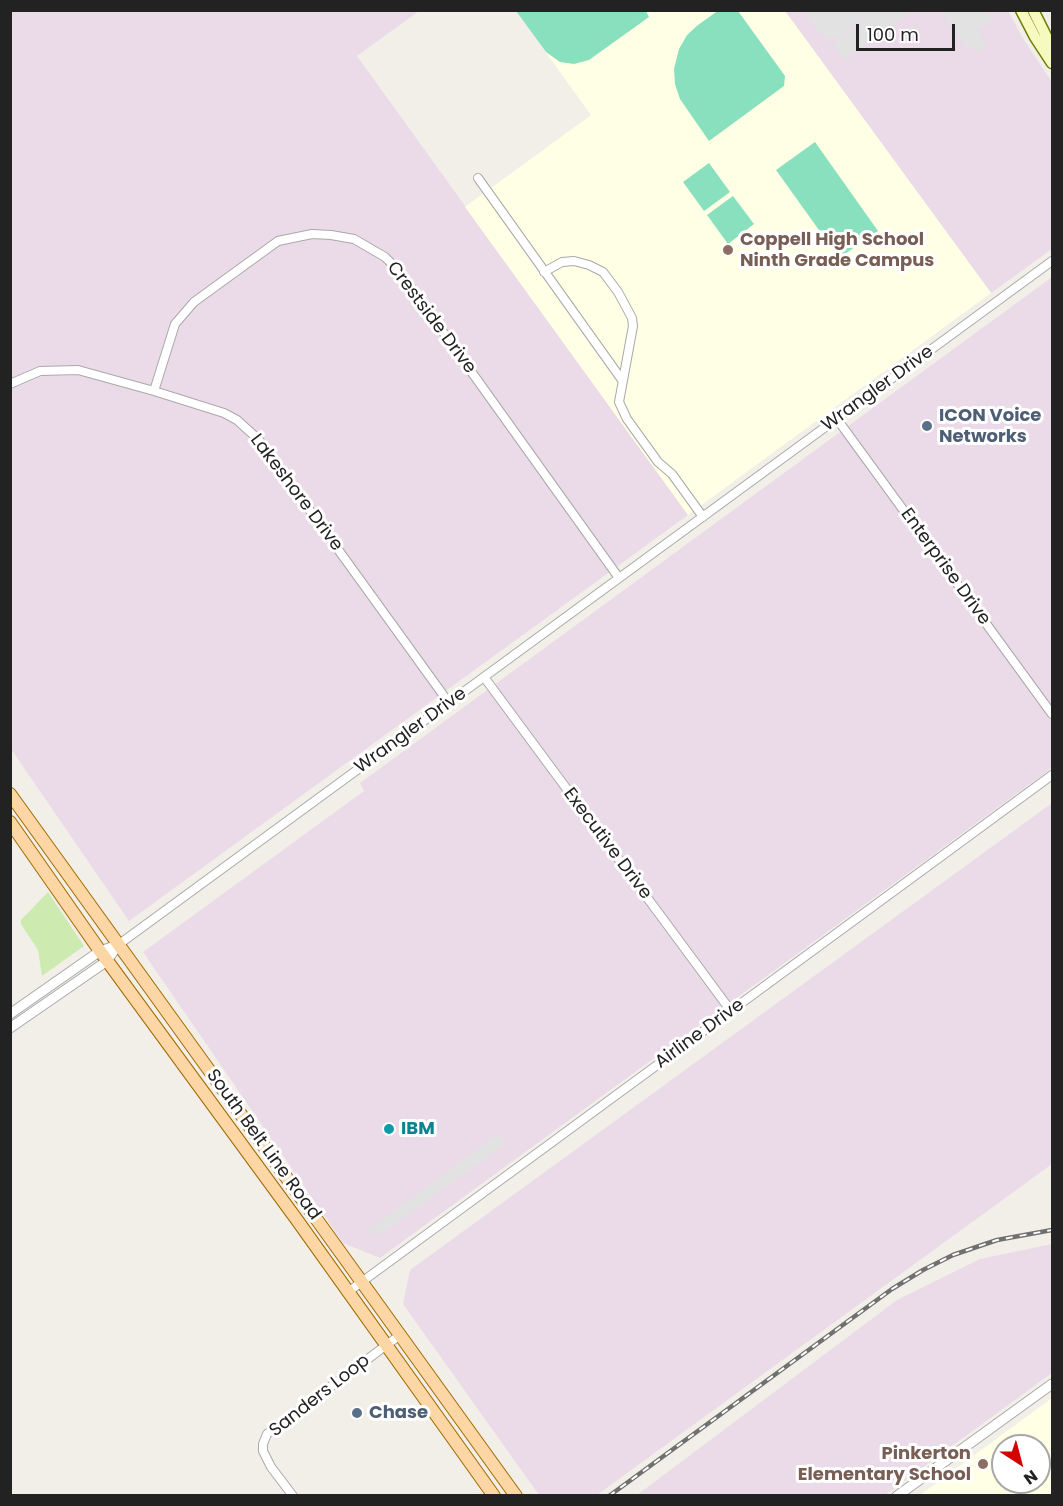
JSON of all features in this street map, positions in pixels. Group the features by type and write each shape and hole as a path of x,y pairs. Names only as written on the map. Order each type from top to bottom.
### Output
{"main road":[{"path":"1021,10 1035,37 1053,63"},
{"path":"1033,10 1053,48"},
{"name":"South Belt Line Road","path":"10,794 516,1496"},
{"name":"South Belt Line Road","path":"10,822 104,956 494,1496"},
{"path":"236,1136 249,1126"}],"street":[{"path":"477,178 622,380"},
{"name":"Crestside Drive","path":"154,391 176,324 194,302 278,241 312,234 354,239 385,257 400,272 619,578"},
{"path":"544,272 562,262 574,261 589,265 603,272 618,292 632,318 633,326 619,402 627,419 658,462 672,474 703,517"},
{"name":"Wrangler Drive","path":"118,945 1053,261"},
{"name":"Lakeshore Drive","path":"10,384 40,371 78,370 224,413 243,425 259,440 449,703"},
{"name":"Enterprise Drive","path":"837,419 1053,714"},
{"name":"Executive Drive","path":"484,677 731,1011"},
{"name":"Airline Drive","path":"348,1292 1053,775"},
{"path":"10,1028 118,945"},
{"path":"10,1014 104,956"},
{"name":"Sanders Loop","path":"293,1496 263,1451 267,1434 400,1335"},
{"path":"897,1496 1053,1384"}],"shaded area":[{"path":"880,10 912,11 844,60 833,44"},
{"path":"10,11 419,11 357,56 688,515 129,921 11,749"},
{"name":"Coppell High School Ninth Grade Campus","path":"516,11 785,11 991,293 688,515 465,207 591,115"},
{"path":"785,11 1008,11 1052,82 1052,249 991,293"},
{"path":"804,11 877,11 835,40 832,36 826,40"},
{"path":"941,11 986,11 993,20 977,30 987,45 976,53 971,46 967,48"},
{"path":"1052,277 1052,768 380,1258 343,1243 143,952 364,791 360,783"},
{"path":"1052,803 1052,1164 597,1495 539,1495 403,1304 410,1270"},
{"path":"498,1134 505,1144 380,1235 368,1231 368,1230"},
{"path":"1052,1244 1052,1373 885,1495 637,1495 897,1300 980,1259"},
{"path":"1052,1398 1052,1495 920,1495 991,1443 991,1494 1051,1494 1051,1434 1003,1434"}],"green space":[{"path":"719,10 738,11 785,76 784,86 709,141 680,99 675,84 674,69 679,49 687,35"},
{"path":"516,11 646,11 649,17 589,60 574,64 560,62 546,52"},
{"path":"815,142 878,231 839,258 776,170"},
{"path":"709,163 730,192 704,211 683,182"},
{"path":"733,196 754,224 728,244 707,215"},
{"path":"48,892 84,946 42,976 38,950 21,924 21,920"}],"railway":[{"path":"609,1496 892,1289 923,1270 953,1255 997,1240 1052,1230"}],"place":[{"name":"Coppell High School Ninth Grade Campus","path":"728,250"},
{"name":"ICON Voice Networks","path":"927,426"},
{"name":"IBM","path":"389,1129"},
{"name":"Chase","path":"357,1413"},
{"name":"Pinkerton Elementary School","path":"983,1464"}]}
